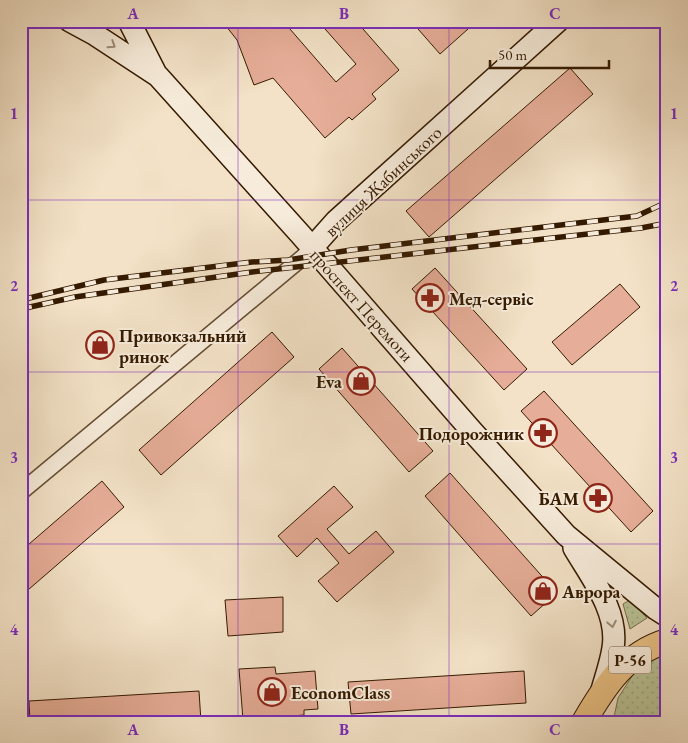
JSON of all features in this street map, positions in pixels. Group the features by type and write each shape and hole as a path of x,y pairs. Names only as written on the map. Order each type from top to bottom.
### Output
{"main road":[{"name":"проспект Перемоги","path":"70,21 94,34 158,76"},
{"name":"проспект Перемоги","path":"129,21 158,76 566,535 667,616"},
{"name":"вулиця Жабинського","path":"312,248 336,221 558,21"},
{"name":"проспект Перемоги","path":"566,535 607,605 614,626 614,647 602,690"},
{"name":"Р-56","path":"584,722 602,690 630,660 644,650 667,641"},
{"path":"598,722 602,690"}],"street":[{"name":"вулиця Жабинського","path":"21,492 292,267 312,248"}],"green space":[{"path":"630,600 647,618 630,629 623,604"},
{"path":"667,655 667,722 613,722 618,698 636,670 658,656"}],"building":[{"path":"222,21 283,21 336,82 356,64 318,21 356,21 399,70 372,94 376,99 352,120 349,117 325,138 273,78 254,85 237,40"},
{"path":"411,21 477,21 440,54"},
{"path":"570,68 593,94 429,237 406,211"},
{"path":"435,268 527,369 504,390 412,289"},
{"path":"620,284 640,307 572,365 552,342"},
{"path":"272,332 294,357 161,475 139,450"},
{"path":"342,348 433,451 409,472 319,369"},
{"path":"544,391 653,511 631,532 521,411"},
{"path":"450,473 557,593 531,616 425,496"},
{"path":"102,481 124,507 21,596 21,551"},
{"path":"334,486 353,507 327,529 349,554 376,531 394,552 337,602 318,581 339,563 317,538 297,557 278,536"},
{"path":"283,597 283,632 228,636 225,600"},
{"name":"EconomClass","path":"275,667 276,674 315,671 318,709 304,710 304,715 243,720 239,669"},
{"path":"524,671 526,703 351,714 348,682"},
{"path":"199,691 201,722 30,722 29,701"}],"railway":[{"path":"21,300 104,280 252,262 288,260 351,250 637,216 667,202"},
{"path":"21,309 75,297 252,272 641,228 667,223"}],"place":[{"name":"Мед-сервіс","path":"430,298"},
{"name":"Привокзальний ринок","path":"100,345"},
{"name":"Eva","path":"361,381"},
{"name":"Подорожник","path":"543,433"},
{"name":"БАМ","path":"598,498"},
{"name":"Аврора","path":"543,591"},
{"name":"EconomClass","path":"272,692"}]}
